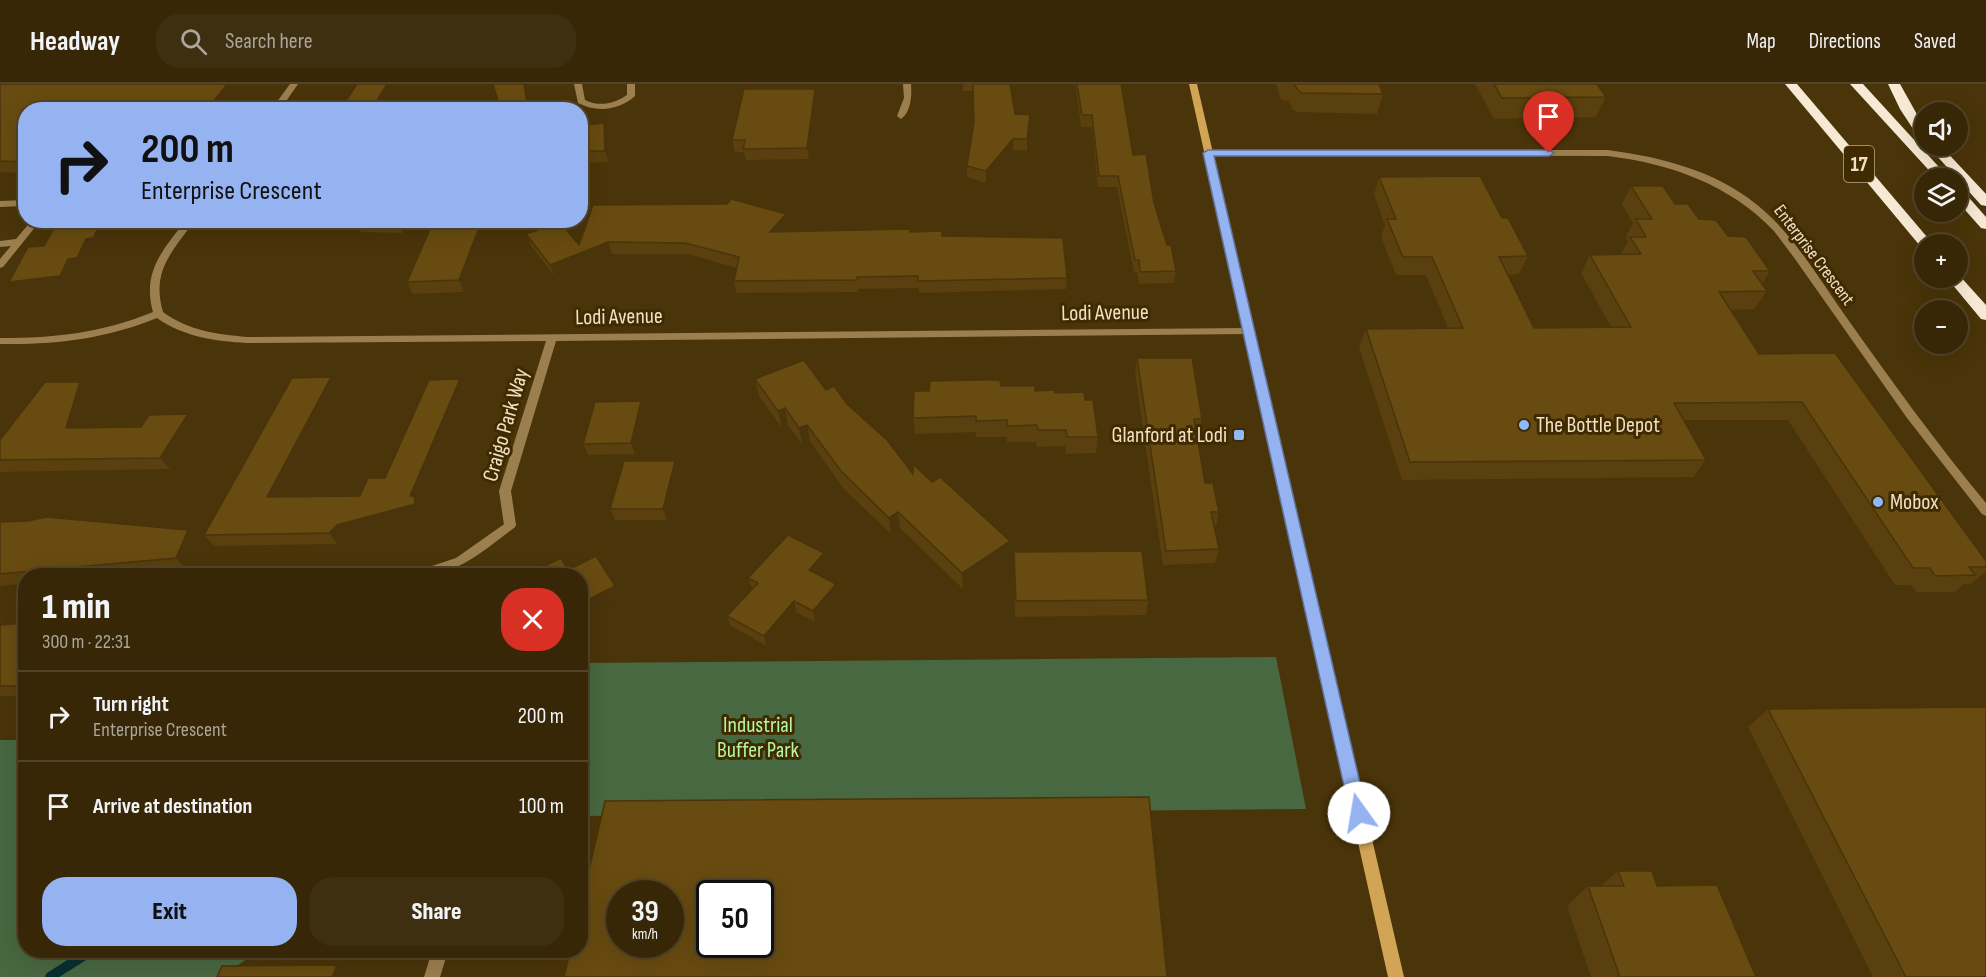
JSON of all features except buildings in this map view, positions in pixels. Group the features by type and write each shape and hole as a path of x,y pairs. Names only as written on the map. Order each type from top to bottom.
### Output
{"highway":[{"name":"17","path":"1791,84 1918,234"},
{"name":"17","path":"1856,84 1934,168"},
{"path":"1894,84 1914,121"},
{"path":"1943,156 1986,202"},
{"path":"1968,205 1986,225"},
{"path":"1963,288 1986,315"}],"main road":[{"path":"1193,84 1396,977"}],"street":[{"path":"281,102 294,84"},
{"path":"578,84 582,100 586,102"},
{"path":"588,103 595,107 605,107 625,101 631,96 631,84"},
{"path":"901,116 908,98 908,84"},
{"name":"Enterprise Crescent","path":"1208,153 1608,153 1662,163 1709,180 1751,204 1783,237 1877,369 1986,512"},
{"path":"0,204 18,203"},
{"path":"0,265 30,228"},
{"path":"0,341 55,342 90,338 124,329 158,314 153,300 152,284 161,259 184,228"},
{"path":"0,244 19,242"},
{"name":"Lodi Avenue","path":"158,314 174,327 200,335 247,340 1248,331"},
{"name":"Craigo Park Way","path":"440,568 460,561 510,525 505,491 552,338"},
{"path":"432,977 438,958"}],"green space":[{"name":"Industrial Buffer Park","path":"1276,657 1306,809 588,816 588,663"},
{"path":"0,740 18,740 18,958 248,958 220,977 0,977"}],"waterway":[{"path":"50,977 80,958"}],"place":[{"name":"The Bottle Depot","path":"1524,425"},
{"name":"Glanford at Lodi","path":"1239,435"},
{"name":"Mobox","path":"1878,502"}],"route":[{"path":"1359,813 1208,153 1549,153"}]}
